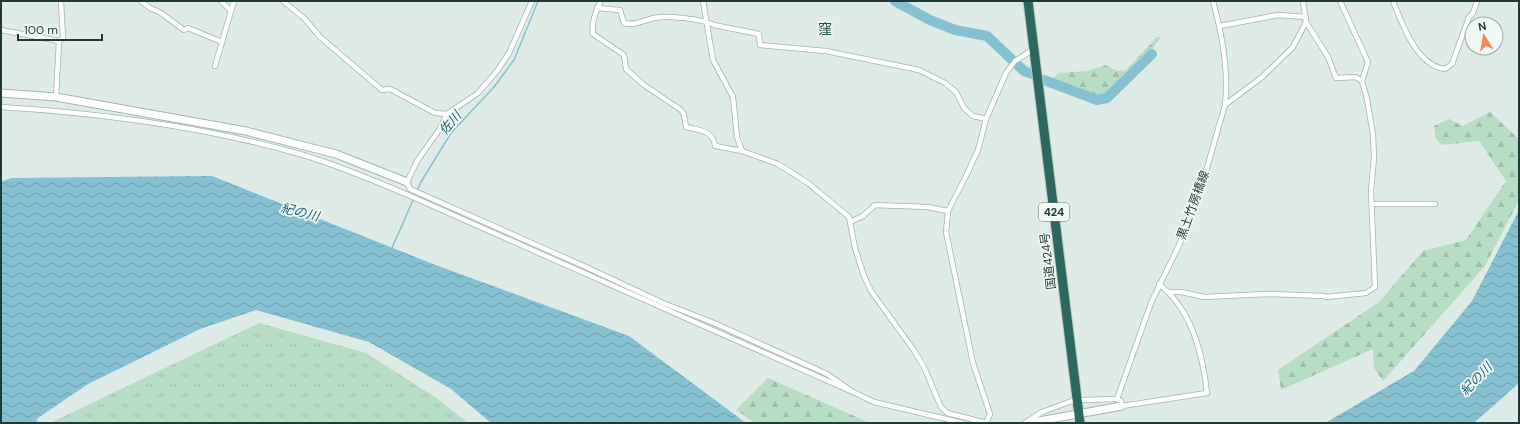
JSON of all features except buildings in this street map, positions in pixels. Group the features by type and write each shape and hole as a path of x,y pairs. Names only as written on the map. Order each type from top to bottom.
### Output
{"highway":[{"name":"国道424号","path":"1030,2 1034,49 1080,419"}],"street":[{"path":"1,30 59,41 64,39 61,1"},
{"path":"141,1 150,8 161,13 181,29 184,30 188,28 222,42"},
{"path":"221,1 230,10"},
{"path":"215,66 230,10 234,1"},
{"path":"283,1 305,20 320,38 382,90 390,89 435,113 447,114"},
{"path":"407,182 418,161 439,130 447,114 478,93 497,71 509,53 532,1"},
{"path":"601,1 597,8 592,30 593,34 624,55 626,69 644,85 681,110 684,114 686,127 710,135 714,139 715,146 742,151 778,164 831,201 849,217 858,255 871,291 913,349 924,367 941,406 946,413 987,423 990,414 973,363 946,232 948,210 978,150 986,119 1006,73 1014,62 1034,49"},
{"path":"703,1 710,49 713,60 733,97 737,137 742,151"},
{"name":"黒土竹房橋線","path":"1117,399 1151,303 1180,243 1204,178 1225,105 1225,74 1220,26 1213,1"},
{"path":"1303,1 1306,20 1328,57 1336,78 1356,77 1362,81"},
{"path":"1168,292 1182,292 1204,297 1268,294 1326,297 1366,293 1375,287 1372,204 1374,157 1373,135 1367,99 1362,81 1368,62 1340,1"},
{"path":"1393,1 1410,40 1431,65 1445,69 1452,64 1468,17 1473,13 1476,1"},
{"path":"597,8 620,10 624,23 627,24 665,17 707,21 714,25 759,34 760,45 826,50 918,70 945,83 956,92 964,108 972,116 986,119"},
{"path":"1220,26 1278,15 1306,20"},
{"path":"1225,105 1262,77 1293,47 1306,20"},
{"path":"56,97 59,41"},
{"path":"1,93 56,97 246,131 288,140 336,154 407,182 410,189 663,303 714,322 827,374 853,392"},
{"path":"1,107 117,118 257,143 301,155 356,173 419,199 880,404 963,423"},
{"path":"1372,204 1435,204"},
{"path":"850,222 863,216 875,205 927,207 948,210"},
{"path":"1028,423 1080,419 1122,406 1207,393 1203,364 1192,330 1174,299 1159,284"},
{"path":"1083,400 1117,399 1121,401 1122,406"},
{"path":"1025,423 1042,412 1072,401"}],"green space":[{"path":"1157,37 1161,37 1150,52 1108,93 1098,97 1093,96 1052,80 1058,73 1087,71 1106,65 1117,71 1126,70"},
{"path":"1490,112 1519,139 1519,200 1485,266 1383,381 1374,368 1373,349 1281,390 1278,370 1379,302 1423,251 1466,240 1506,181 1479,141 1442,145 1436,139 1434,126 1449,119 1463,126"},
{"path":"259,323 366,353 438,399 468,423 50,423"},
{"path":"768,378 870,423 755,423 736,410"}],"water":[{"name":"紀の川","path":"212,176 433,264 629,336 746,423 491,423 451,389 369,342 256,310 200,329 88,384 38,418 36,423 1,423 1,182 11,178"},
{"name":"紀の川","path":"1519,210 1519,383 1474,423 1325,423 1414,371 1472,301"}],"waterway":[{"name":"佐川","path":"392,248 421,182 451,133 494,87 514,60 538,1"},
{"path":"895,1 930,20 955,30 987,36 1024,71 1032,74"},
{"path":"1044,80 1097,100 1107,98 1152,54"}],"district":[{"name":"窪","path":"825,29"}]}
